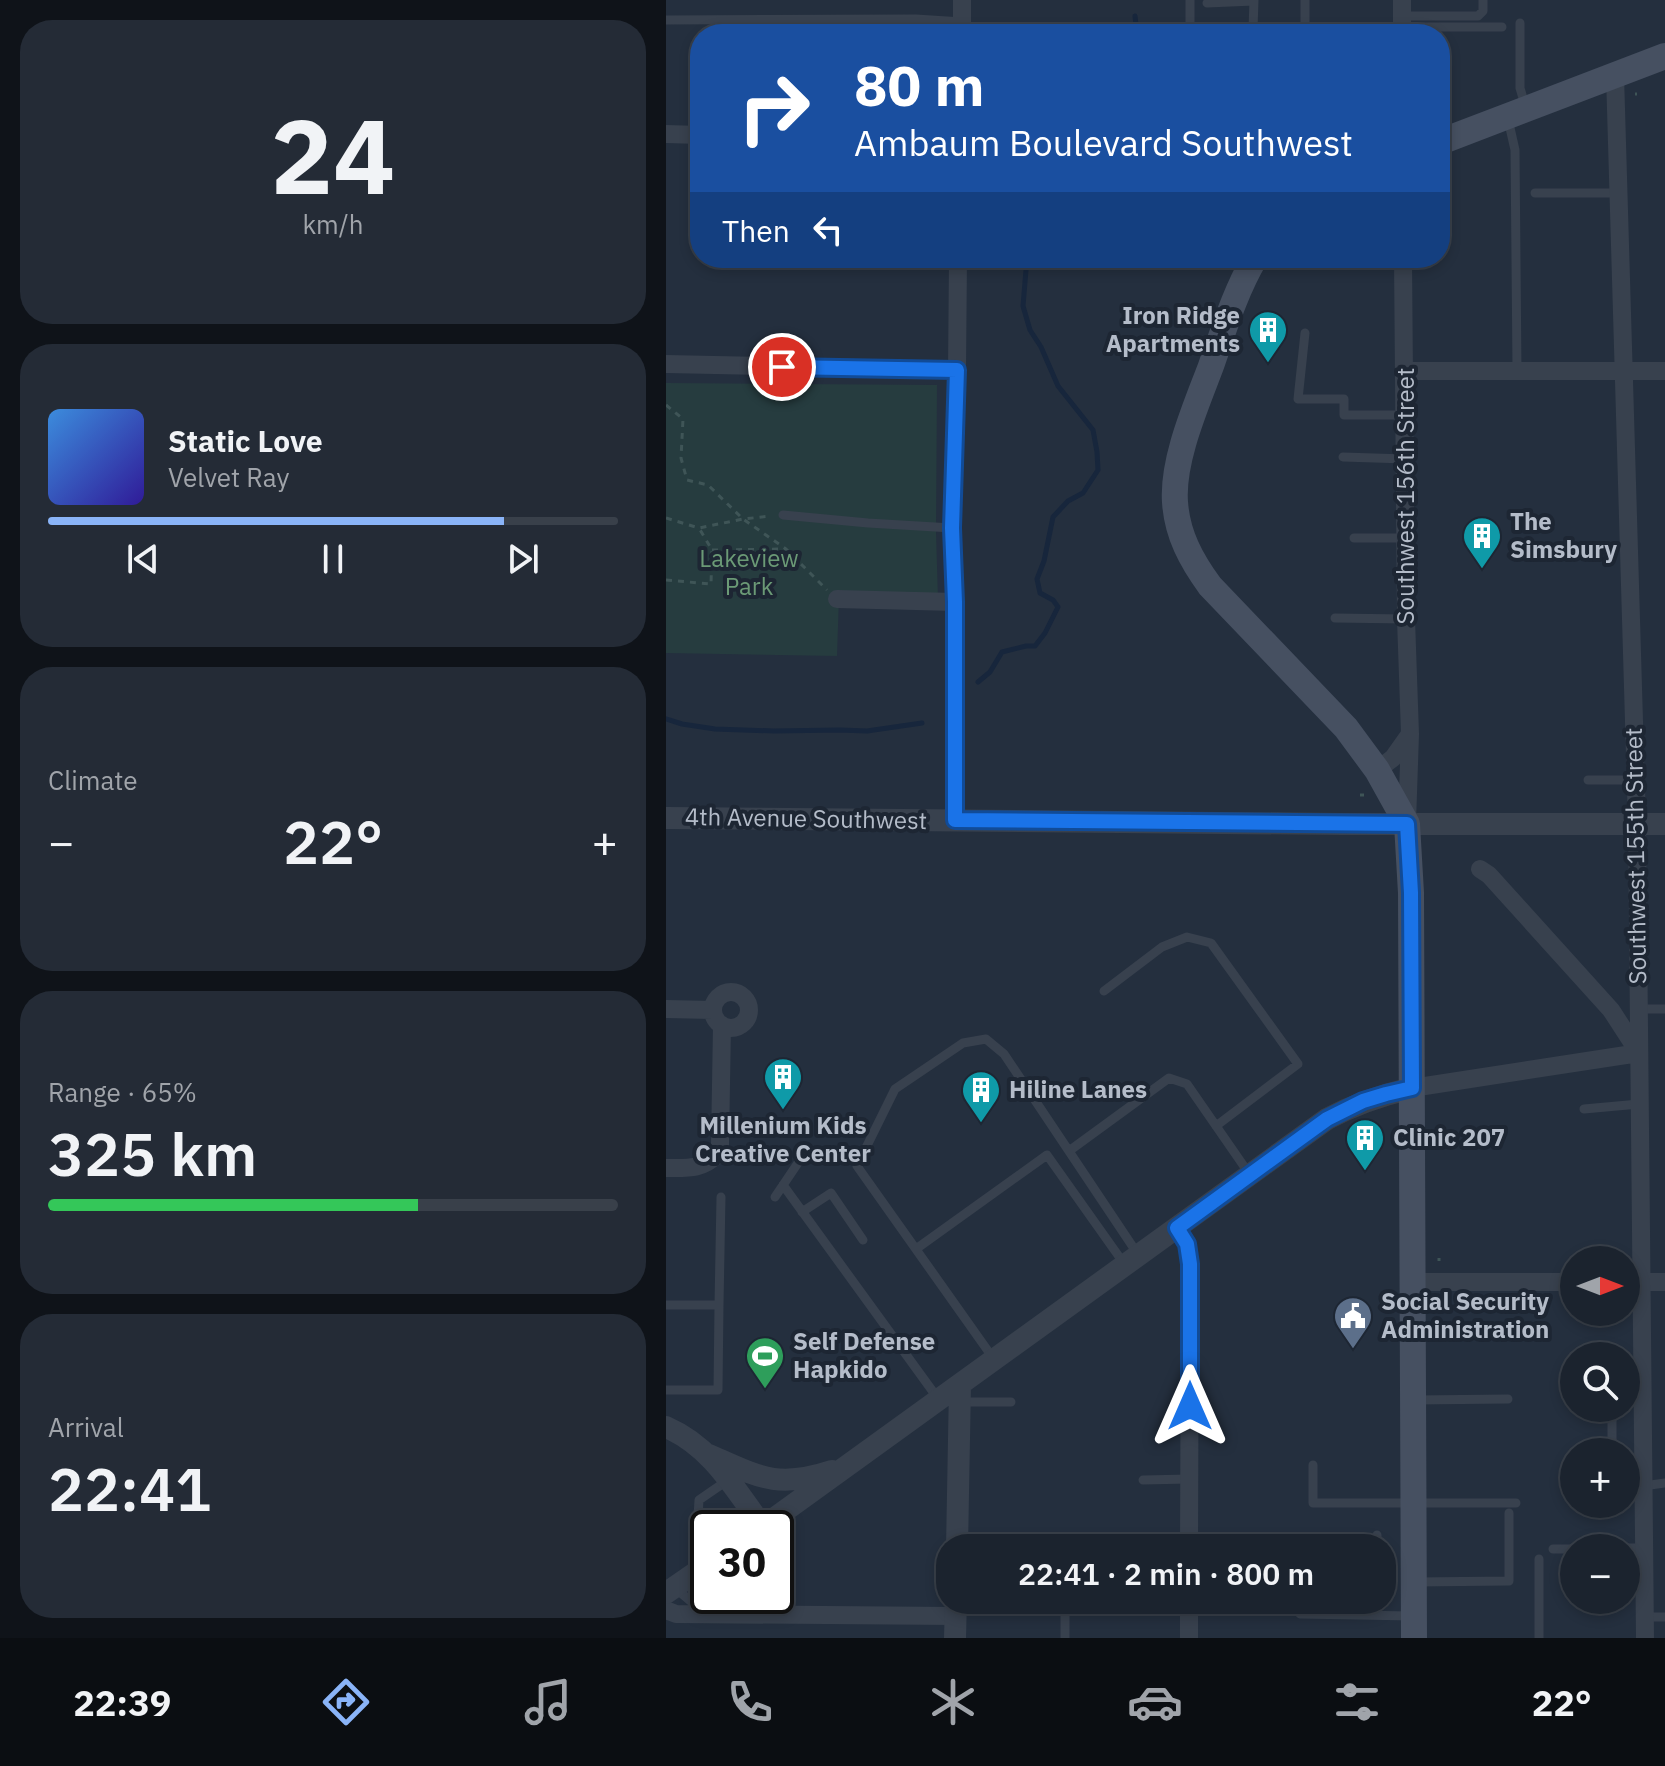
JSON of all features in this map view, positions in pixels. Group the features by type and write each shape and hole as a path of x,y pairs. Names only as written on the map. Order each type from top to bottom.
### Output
{"main road":[{"path":"1450,138 1665,56"},
{"path":"1250,268 1238,289 1190,424 1175,477 1175,503 1180,532 1192,561 1210,586 1346,728 1377,770 1407,824 1411,893 1414,1627"}],"street":[{"path":"962,0 962,24"},
{"name":"Southwest 155th Street","path":"1615,75 1637,823 1639,1104 1635,1246"},
{"path":"666,134 690,135"},
{"path":"955,820 952,528 958,268"},
{"name":"Southwest 156th Street","path":"1403,268 1410,734 1407,824"},
{"path":"666,364 957,370"},
{"path":"1405,371 1665,371"},
{"path":"837,599 955,602"},
{"path":"1377,770 1393,758 1410,734"},
{"name":"4th Avenue Southwest","path":"666,818 1665,824"},
{"path":"786,1510 953,1396 995,1360 1327,1119 1363,1101 1412,1088 1639,1053 1611,1010 1489,875 1480,869"},
{"path":"666,1009 718,1018 718,1154 702,1166 666,1168"},
{"path":"1177,1228 1187,1244 1190,1264 1189,1534"},
{"path":"1413,1282 1560,1282"},
{"path":"1640,1282 1665,1282"},
{"name":"Southwest 155th Street","path":"1635,1326 1637,1438"},
{"path":"953,1396 957,1534"},
{"path":"666,1427 697,1443 750,1510"},
{"path":"709,1455 759,1477 781,1480 817,1476 849,1465"},
{"path":"670,1590 690,1576"},
{"name":"Southwest 155th Street","path":"1640,1586 1645,1638"},
{"path":"666,1610 676,1614 955,1618"},
{"path":"1189,1614 1189,1638"}],"lane":[{"path":"1190,0 1190,24"},
{"path":"1207,3 1254,0 1253,24"},
{"path":"1305,0 1305,24"},
{"path":"1402,19 1478,16 1483,11 1483,0"},
{"path":"666,20 916,19 942,24"},
{"path":"1402,19 1502,27"},
{"path":"1517,371 1515,150 1520,88 1520,23"},
{"path":"1535,193 1618,193"},
{"path":"1305,333 1298,399 1344,399 1344,415 1405,415"},
{"path":"1343,457 1406,459"},
{"path":"783,515 952,528"},
{"path":"1354,538 1406,538"},
{"path":"1335,618 1406,619"},
{"path":"1588,780 1636,780"},
{"path":"1104,991 1162,947 1187,937 1211,943 1298,1064 1216,1126"},
{"path":"1638,1009 1665,1009"},
{"path":"995,1360 857,1166 895,1089 963,1043 986,1039 1004,1054 1069,1151 1132,1260"},
{"path":"1069,1151 1169,1078 1187,1084 1250,1175"},
{"path":"1584,1109 1639,1104"},
{"path":"916,1249 1047,1155 1132,1260"},
{"path":"775,1197 802,1157"},
{"path":"783,1185 953,1396 1011,1402"},
{"path":"802,1212 831,1193 863,1240"},
{"path":"666,1390 718,1390 721,1197"},
{"path":"666,1305 719,1305"},
{"path":"1413,1400 1508,1399"},
{"path":"1313,1465 1313,1503 1516,1503"},
{"path":"1143,1480 1189,1479"},
{"path":"698,1510 699,1500 728,1480"},
{"path":"1640,1491 1665,1483"},
{"path":"1414,1582 1509,1581 1509,1513"},
{"path":"1553,1549 1560,1549"},
{"path":"1539,1559 1539,1638"},
{"path":"670,1590 690,1602"},
{"path":"1065,1614 1065,1638"},
{"path":"1300,1614 1375,1615 1414,1627"},
{"path":"1644,1617 1665,1617"}],"path":[{"path":"666,405 683,419 681,458 687,480 708,485 743,519 786,549 837,599"},
{"path":"666,518 699,528 712,550 711,584 666,580"},
{"path":"712,550 786,549"}],"green space":[{"name":"Lakeview Park","path":"666,383 937,385 938,599 839,597 837,656 666,653"}],"waterway":[{"path":"1135,16 1136,24"},
{"path":"978,682 990,672 1002,652 1035,646 1045,633 1058,607 1053,600 1040,593 1037,579 1053,517 1068,501 1083,493 1098,470 1093,430 1058,386 1030,330 1023,306 1026,268"},
{"path":"666,719 715,729 774,731 867,731 922,723"}],"place":[{"name":"Iron Ridge Apartments","path":"1268,364"},
{"name":"The Simsbury","path":"1482,570"},
{"name":"Millenium Kids Creative Center","path":"783,1111"},
{"name":"Hiline Lanes","path":"981,1124"},
{"name":"Clinic 207","path":"1365,1172"},
{"name":"Social Security Administration","path":"1353,1350"},
{"name":"Self Defense Hapkido","path":"765,1390"}],"route":[{"path":"782,367 957,370 952,528 955,820 1407,824 1411,893 1412,1088 1363,1101 1327,1119 1177,1228 1187,1244 1190,1264 1190,1406"}]}
